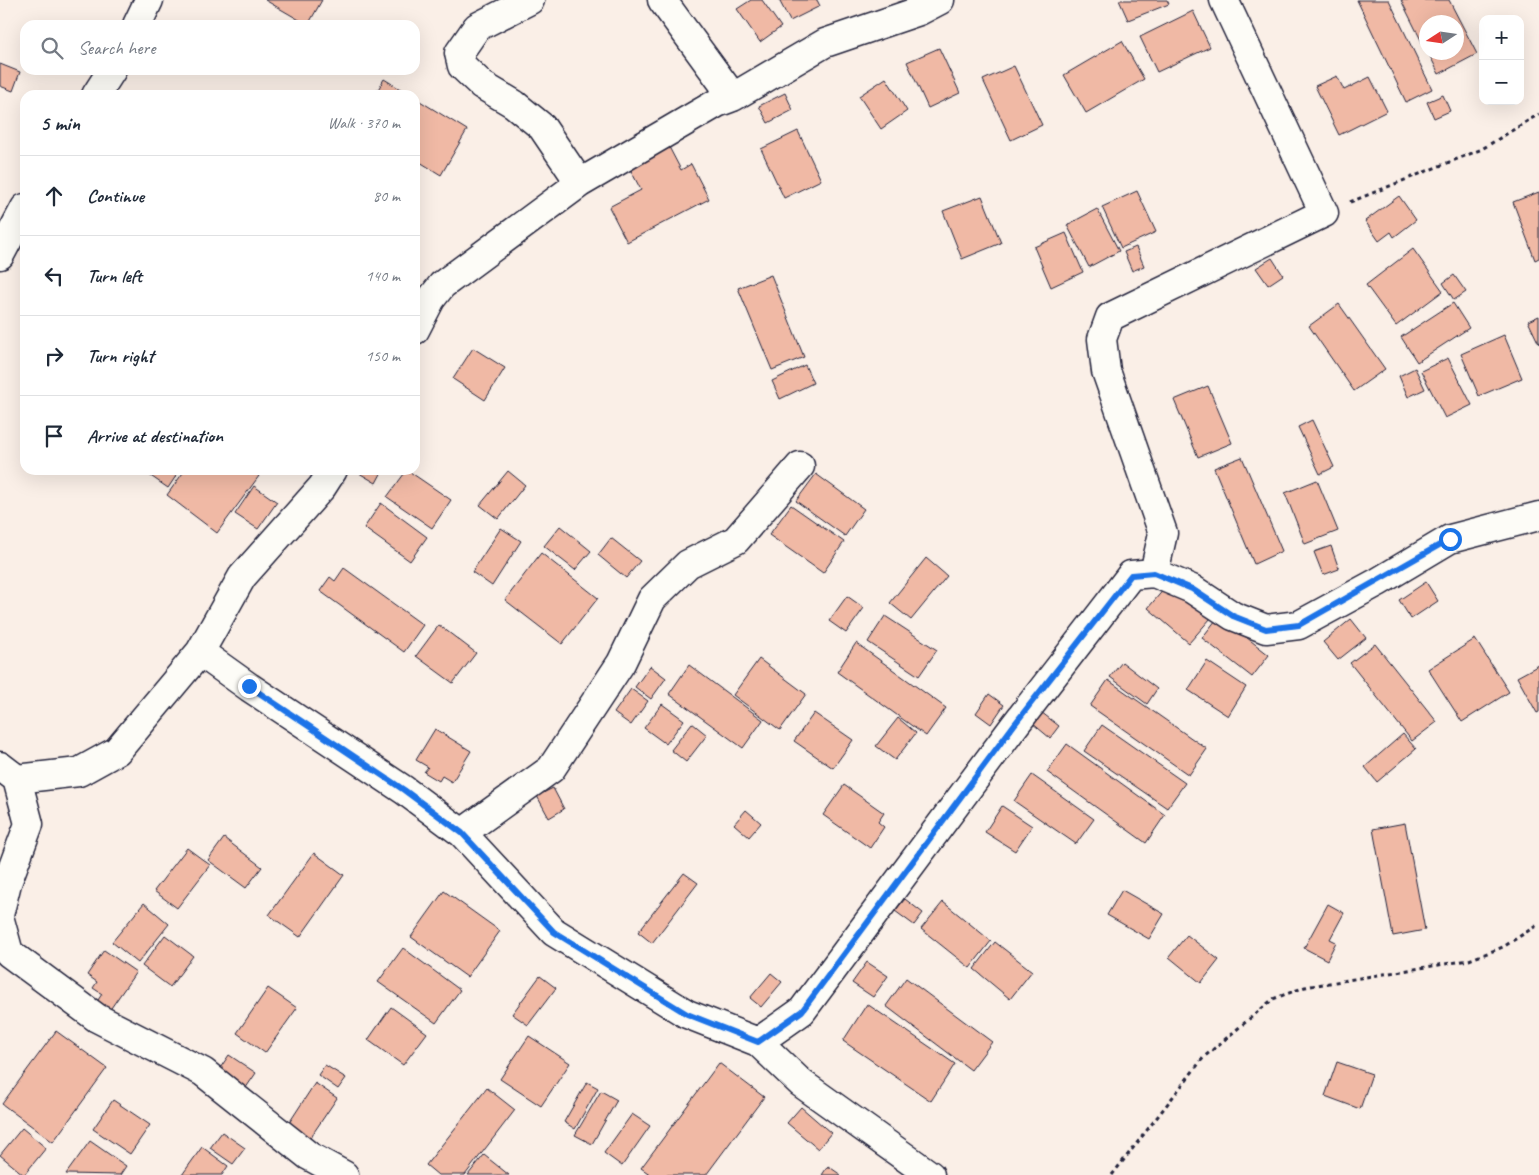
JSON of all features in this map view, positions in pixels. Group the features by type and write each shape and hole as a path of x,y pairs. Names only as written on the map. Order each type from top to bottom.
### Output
{"street":[{"path":"139,20 149,0"},
{"path":"530,0 477,27 459,53 462,66 482,85 514,104 542,127 580,183"},
{"path":"662,0 733,97"},
{"path":"420,320 431,299 442,285 580,183 825,43 919,11 940,0"},
{"path":"1154,573 1163,533 1106,371 1102,339 1110,317 1324,213 1224,0"},
{"path":"99,90 109,75"},
{"path":"0,254 20,217"},
{"path":"462,833 551,769 621,663 652,599 688,564 736,540 800,466"},
{"path":"330,475 322,487 242,577 200,652 118,751 78,772 9,772 29,824 7,883 1,926 9,953 97,1018 203,1072 309,1156 344,1175"},
{"path":"758,1042 802,1011 1014,725 1131,575 1154,573 1192,589 1233,616 1266,629 1299,625 1450,539 1539,516"},
{"path":"200,652 404,790 462,833 554,932 687,1014 758,1042 801,1083 930,1175"}],"path":[{"path":"1324,213 1482,149 1539,114"},
{"path":"1112,1175 1204,1057 1273,999 1305,987 1469,960 1503,947 1539,924"}],"building":[{"path":"265,0 322,0 311,20 299,20"},
{"path":"751,0 762,0 781,27 760,42 737,9"},
{"path":"779,0 817,0 820,6 790,21"},
{"path":"1119,0 1167,0 1169,4 1128,20"},
{"path":"1357,0 1389,0 1432,89 1406,102"},
{"path":"1401,0 1449,0 1457,15 1419,15 1419,36"},
{"path":"1193,11 1210,47 1157,72 1140,37"},
{"path":"1464,29 1477,54 1439,74 1432,60 1464,60"},
{"path":"1122,41 1144,79 1086,113 1064,75"},
{"path":"939,48 960,93 928,108 907,62"},
{"path":"0,64 20,72 13,91 0,86"},
{"path":"1014,66 1042,125 1011,140 983,80"},
{"path":"1337,76 1344,90 1370,77 1387,111 1339,135 1315,86"},
{"path":"886,78 907,111 881,129 859,96"},
{"path":"384,79 402,90 378,90"},
{"path":"785,93 793,110 768,123 759,106"},
{"path":"1443,95 1450,111 1434,118 1427,102"},
{"path":"420,101 467,130 441,175 420,162"},
{"path":"798,131 821,180 784,198 761,149"},
{"path":"669,147 681,170 691,164 709,199 627,242 609,207 641,190 629,167"},
{"path":"1137,191 1156,232 1121,248 1102,207"},
{"path":"1539,192 1539,258 1535,260 1513,202"},
{"path":"982,196 1001,243 962,259 943,211"},
{"path":"1399,196 1416,220 1394,237 1391,232 1379,241 1365,221"},
{"path":"1097,209 1119,251 1089,267 1067,225"},
{"path":"1066,233 1083,272 1051,287 1034,247"},
{"path":"1136,247 1144,266 1132,271 1124,252"},
{"path":"1413,249 1443,291 1396,326 1366,285"},
{"path":"1272,258 1283,275 1268,285 1256,268"},
{"path":"771,275 804,357 772,370 738,288"},
{"path":"1454,275 1466,292 1454,300 1443,283"},
{"path":"1453,303 1469,328 1417,362 1401,337"},
{"path":"1339,304 1385,369 1354,391 1309,326"},
{"path":"1539,316 1539,344 1528,321"},
{"path":"1504,335 1522,378 1479,396 1461,354"},
{"path":"473,348 505,368 485,400 453,379"},
{"path":"1448,358 1472,405 1445,418 1421,371"},
{"path":"805,365 813,383 780,399 772,381"},
{"path":"1415,368 1425,389 1408,397 1399,376"},
{"path":"1208,386 1232,443 1198,457 1174,400"},
{"path":"1312,420 1334,467 1320,474 1298,427"},
{"path":"1242,457 1282,551 1254,564 1214,468"},
{"path":"508,471 525,485 498,519 480,505"},
{"path":"816,474 864,509 845,536 796,501"},
{"path":"149,475 177,475 168,488"},
{"path":"181,475 259,476 217,533 167,495"},
{"path":"362,475 380,475 376,483"},
{"path":"403,475 414,475 451,500 432,528 387,497"},
{"path":"1317,480 1338,531 1305,544 1285,493"},
{"path":"254,486 277,502 258,529 235,514"},
{"path":"381,503 427,537 410,561 364,528"},
{"path":"791,505 844,542 823,573 769,535"},
{"path":"560,526 591,551 575,570 544,546"},
{"path":"501,528 521,541 492,586 472,572"},
{"path":"611,538 640,561 626,578 598,555"},
{"path":"1331,546 1339,569 1323,575 1314,552"},
{"path":"541,553 598,598 562,644 505,600"},
{"path":"926,558 947,576 911,620 890,603"},
{"path":"344,568 423,625 404,652 320,591 330,577 335,581"},
{"path":"1170,582 1211,618 1189,643 1148,608"},
{"path":"1426,582 1438,601 1411,619 1399,600"},
{"path":"847,596 864,608 846,633 829,621"},
{"path":"885,616 937,650 919,676 868,642"},
{"path":"1219,616 1269,655 1252,677 1202,638"},
{"path":"1351,619 1366,638 1338,660 1323,642"},
{"path":"439,625 476,653 453,683 416,656"},
{"path":"1475,639 1509,692 1462,722 1428,669"},
{"path":"856,643 946,708 926,736 837,672"},
{"path":"1375,644 1437,722 1412,741 1350,663"},
{"path":"759,659 806,694 780,730 733,695"},
{"path":"1207,661 1246,687 1228,716 1188,690"},
{"path":"1122,662 1157,689 1147,704 1110,677"},
{"path":"689,665 763,720 743,748 669,694"},
{"path":"1539,665 1539,712 1537,713 1517,677"},
{"path":"650,666 666,678 651,699 635,687"},
{"path":"1108,680 1207,749 1189,775 1090,706"},
{"path":"631,689 648,701 631,725 614,713"},
{"path":"989,694 1004,705 991,724 976,713"},
{"path":"662,704 684,720 666,744 644,728"},
{"path":"1041,712 1059,726 1050,738 1032,723"},
{"path":"814,713 853,740 833,768 794,741"},
{"path":"898,718 916,733 895,760 876,746"},
{"path":"692,723 707,735 686,762 671,750"},
{"path":"1102,725 1185,783 1167,808 1084,751"},
{"path":"435,729 471,751 452,782 442,776 439,781 424,772 428,767 416,760"},
{"path":"1403,734 1416,749 1377,782 1365,767"},
{"path":"1067,744 1165,815 1146,843 1047,772"},
{"path":"1032,775 1094,819 1076,844 1014,801"},
{"path":"844,785 884,813 878,822 884,827 870,848 823,815"},
{"path":"553,788 564,809 549,818 537,796"},
{"path":"1002,806 1032,826 1015,851 985,832"},
{"path":"746,810 761,823 749,837 734,824"},
{"path":"1405,823 1425,930 1393,936 1373,829"},
{"path":"224,838 262,867 246,888 208,860"},
{"path":"187,848 210,865 177,908 154,891"},
{"path":"314,853 344,875 300,937 269,915"},
{"path":"684,873 698,883 652,943 638,932"},
{"path":"1122,890 1164,914 1149,939 1107,915"},
{"path":"444,891 500,931 467,977 411,937"},
{"path":"905,899 923,913 914,925 895,911"},
{"path":"943,902 991,941 970,968 921,929"},
{"path":"144,903 169,924 138,963 112,942"},
{"path":"1328,904 1344,913 1330,939 1336,942 1327,960 1304,948"},
{"path":"165,935 193,956 170,987 142,966"},
{"path":"1187,935 1219,960 1201,983 1169,957"},
{"path":"995,942 1032,971 1010,999 974,969"},
{"path":"403,948 460,990 436,1023 378,982"},
{"path":"104,950 136,972 109,1011 96,1003 102,994 93,988 97,982 87,975"},
{"path":"867,962 888,976 873,997 852,983"},
{"path":"771,973 782,982 761,1007 750,998"},
{"path":"540,976 556,988 528,1025 512,1014"},
{"path":"906,978 992,1042 971,1070 886,1006"},
{"path":"268,988 297,1008 265,1053 237,1033"},
{"path":"867,1004 955,1064 931,1101 843,1041"},
{"path":"391,1007 427,1033 403,1065 368,1040"},
{"path":"56,1031 107,1068 53,1142 2,1104"},
{"path":"529,1036 570,1063 541,1106 500,1079"},
{"path":"229,1055 256,1073 241,1095 214,1077"},
{"path":"1337,1062 1372,1074 1360,1109 1325,1096"},
{"path":"719,1063 764,1097 706,1175 651,1175 641,1168"},
{"path":"325,1065 346,1078 338,1089 318,1075"},
{"path":"587,1082 598,1088 575,1129 564,1122"},
{"path":"315,1083 337,1098 310,1138 289,1123"},
{"path":"487,1088 515,1110 465,1175 438,1175 426,1165"},
{"path":"601,1091 617,1100 592,1144 575,1135"},
{"path":"113,1100 150,1125 130,1154 93,1129"},
{"path":"801,1107 831,1133 818,1149 787,1123"},
{"path":"632,1114 650,1126 622,1166 604,1153"},
{"path":"22,1128 46,1148 24,1175 0,1155"},
{"path":"222,1132 245,1148 233,1164 210,1148"},
{"path":"90,1141 126,1166 120,1175 66,1174"},
{"path":"202,1147 228,1166 222,1175 182,1175"},
{"path":"484,1155 509,1175 468,1175"},
{"path":"828,1166 841,1175 822,1175"}],"route":[{"path":"249,686 404,790 462,833 554,932 687,1014 758,1042 802,1011 908,871 1014,725 1131,575 1154,573 1192,589 1233,616 1266,629 1299,625 1378,582 1450,539"}]}
